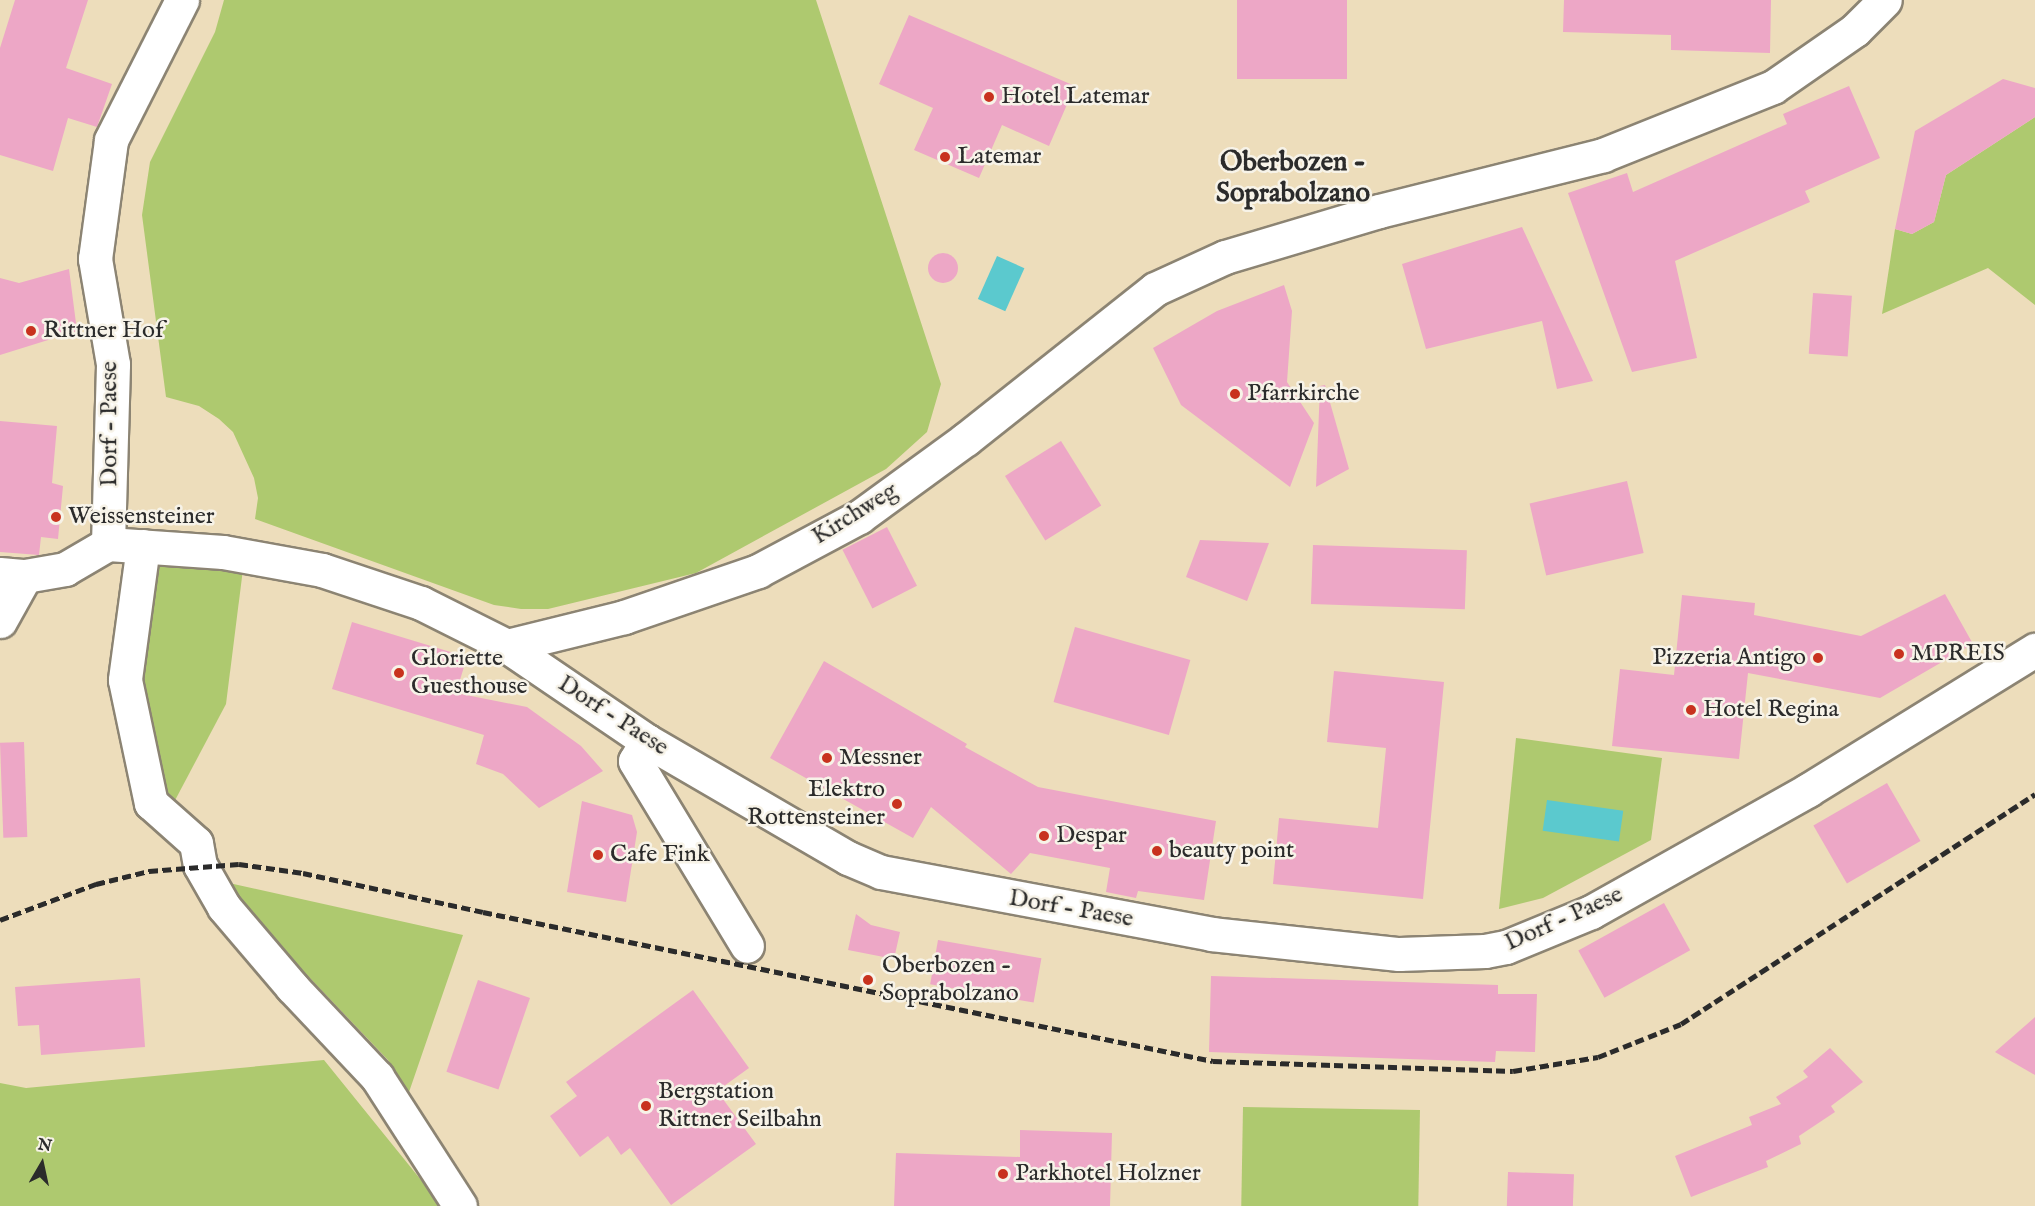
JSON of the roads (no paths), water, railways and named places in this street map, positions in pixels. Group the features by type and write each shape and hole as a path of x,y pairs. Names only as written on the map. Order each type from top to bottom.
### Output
{"street":[{"name":"Dorf - Paese","path":"182,0 111,140 95,259 113,364 108,544 223,552 322,570 421,603 507,646 647,741 848,858 881,872 1210,934 1399,954 1485,951 1506,947 1591,912 1808,790 2035,650"},
{"name":"Kirchweg","path":"507,646 624,617 758,571 859,517 966,439 1155,289 1225,257 1379,211 1603,155 1773,87 1855,30 1885,0"},
{"path":"0,621 13,575 64,569 108,544"},
{"path":"143,546 125,680 151,803 196,843 200,865 224,907 292,987 377,1077 460,1206"},
{"path":"647,741 635,761 747,946"}],"water":[{"path":"997,256 1024,268 1005,311 978,299"},
{"path":"1547,800 1623,811 1619,841 1543,831"}],"railway":[{"path":"0,920 96,884 149,871 239,864 303,873 1213,1061 1513,1071 1598,1057 1681,1024 2035,794"}],"place":[{"name":"Hotel Latemar","path":"989,97"},
{"name":"Latemar","path":"945,157"},
{"name":"Rittner Hof","path":"31,331"},
{"name":"Pfarrkirche","path":"1235,394"},
{"name":"Weissensteiner","path":"56,517"},
{"name":"MPREIS","path":"1899,654"},
{"name":"Pizzeria Antigo","path":"1818,658"},
{"name":"Gloriette Guesthouse","path":"399,673"},
{"name":"Hotel Regina","path":"1691,710"},
{"name":"Messner","path":"827,758"},
{"name":"Elektro Rottensteiner","path":"897,804"},
{"name":"Despar","path":"1044,836"},
{"name":"beauty point","path":"1157,851"},
{"name":"Cafe Fink","path":"598,855"},
{"name":"Oberbozen - Soprabolzano","path":"868,980"},
{"name":"Bergstation Rittner Seilbahn","path":"646,1106"},
{"name":"Parkhotel Holzner","path":"1003,1174"}],"district":[{"name":"Oberbozen - Soprabolzano","path":"1293,178"}]}
